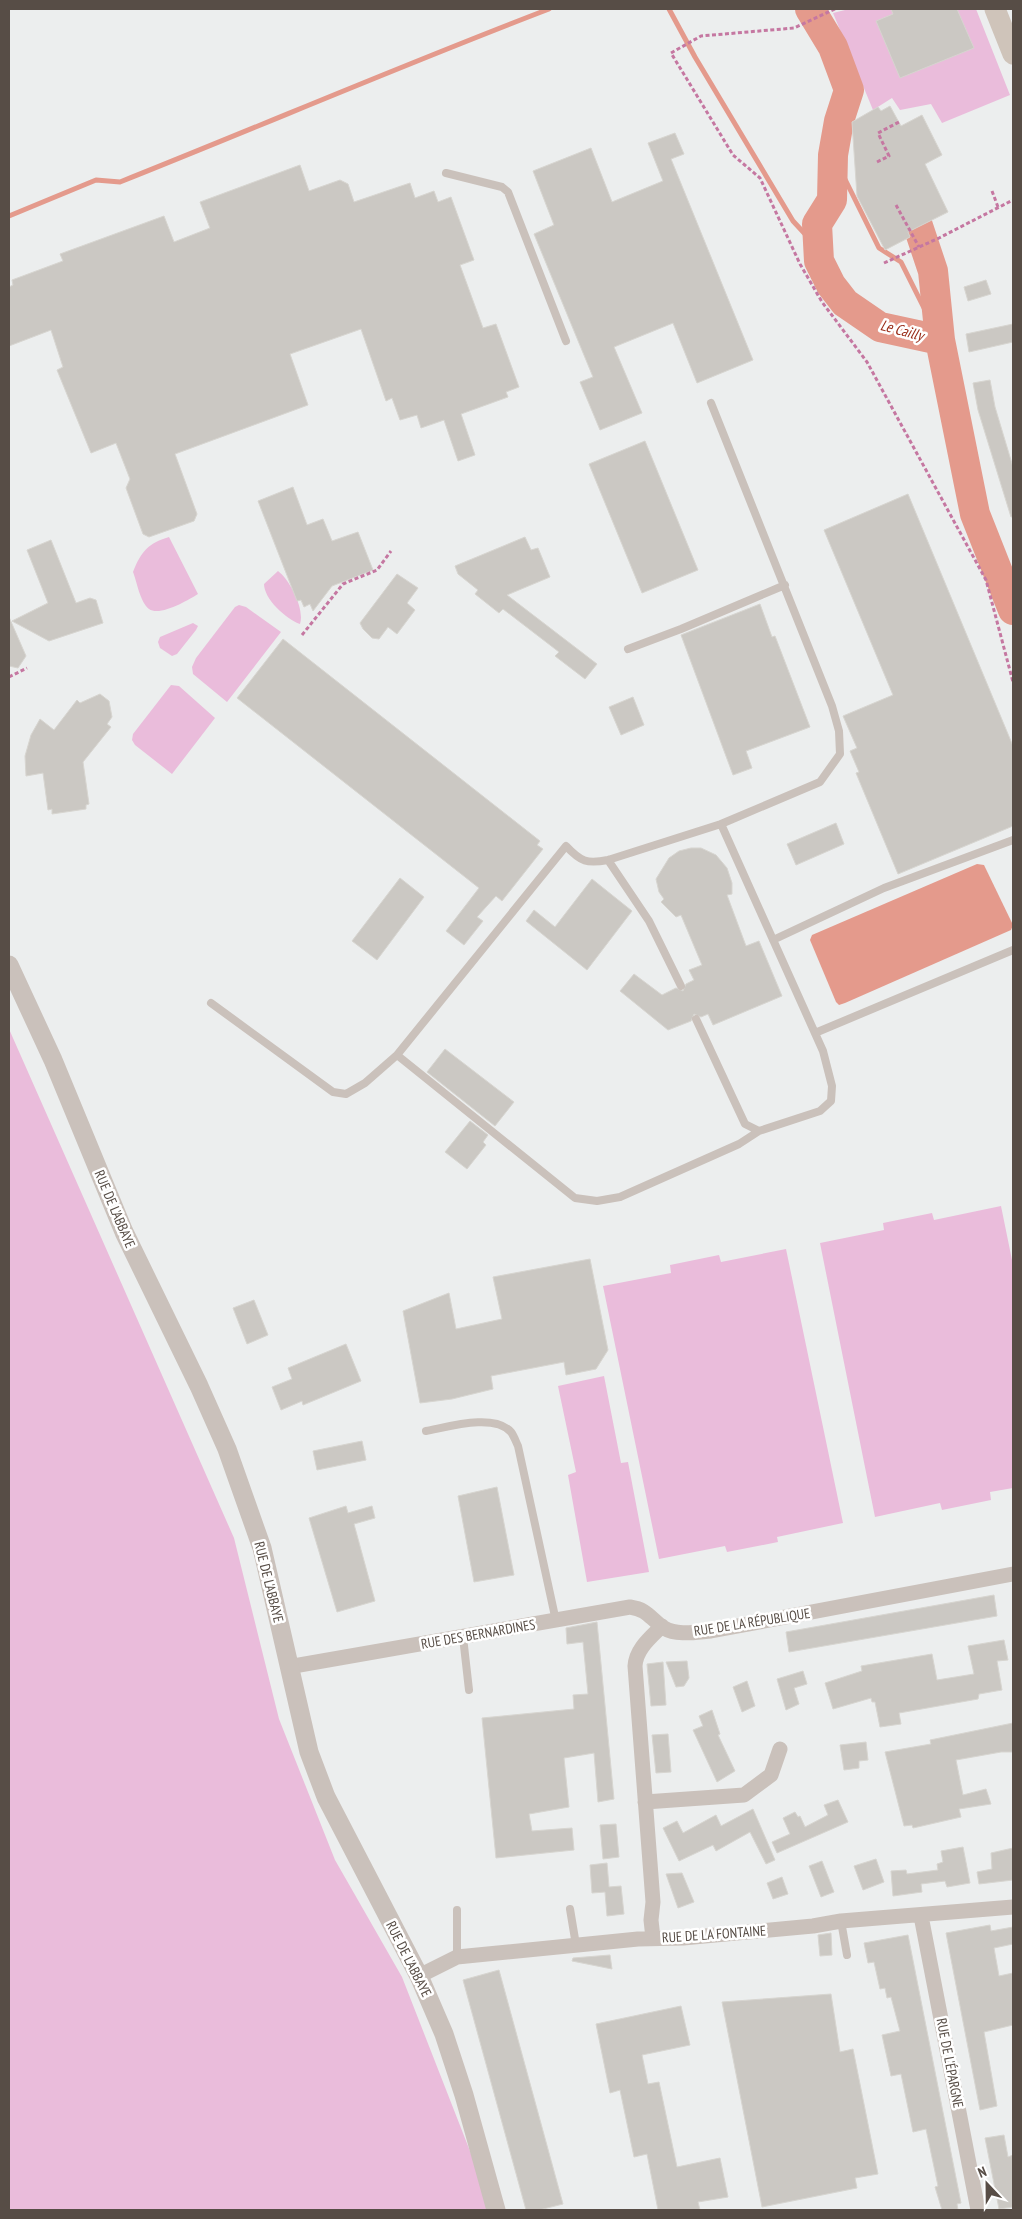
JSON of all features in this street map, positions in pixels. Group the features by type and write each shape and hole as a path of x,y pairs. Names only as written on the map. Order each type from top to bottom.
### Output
{"main road":[{"path":"994,9 1013,54"}],"street":[{"name":"RUE DE L'ABBAYE","path":"9,965 52,1060 124,1232 227,1449 262,1548 308,1752 326,1797 419,1976 452,2057 496,2210"},
{"name":"RUE DE LA RÉPUBLIQUE","path":"662,1626 677,1632 711,1631 1013,1574"},
{"name":"RUE DES BERNARDINES","path":"288,1667 630,1607 644,1609 662,1626"},
{"path":"653,1938 635,1666 636,1657 640,1650 662,1626"},
{"path":"645,1802 744,1795 771,1775 780,1749"},
{"name":"RUE DE LA FONTAINE","path":"419,1976 457,1957 1013,1907"},
{"name":"RUE DE L'ÉPARGNE","path":"921,1916 978,2210"}],"lane":[{"path":"446,173 502,187 508,192 566,341"},
{"path":"211,1003 333,1092 346,1094 365,1083 397,1055 566,846 575,856 590,863 608,860 721,824 820,782 840,754 839,731 830,698 711,402"},
{"path":"628,649 681,630 785,585"},
{"path":"397,1055 575,1198 597,1201 620,1197 738,1144 759,1131 820,1110 831,1101 832,1086 823,1051 721,824"},
{"path":"773,940 884,888 1013,840"},
{"path":"608,860 649,920 681,986"},
{"path":"815,1033 1013,950"},
{"path":"696,1019 736,1109 745,1124 759,1131"},
{"path":"426,1431 475,1422 494,1423 510,1431 518,1446 556,1621"},
{"path":"463,1636 469,1690"},
{"path":"570,1909 576,1945"},
{"path":"457,1910 457,1957"},
{"path":"841,1921 847,1954"}],"path":[{"path":"835,9 794,28 701,36 671,53 733,155 760,178 800,264 822,302 867,362 986,580 1013,682"},
{"path":"877,162 889,156 878,132 901,121"},
{"path":"992,191 998,207"},
{"path":"884,263 939,238 1013,200"},
{"path":"896,205 920,247"},
{"path":"302,635 343,584 377,570 391,551"},
{"path":"9,677 27,668"}],"shaded area":[{"path":"849,9 976,9 1010,95 942,123 931,104 900,110 892,98 873,110 833,13"},
{"path":"169,537 198,594 174,607 154,611 149,609 143,602 133,572 142,554 150,545"},
{"path":"278,571 283,575 295,595 300,611 300,624 288,618 277,608 265,590 264,584"},
{"path":"239,605 246,607 281,632 227,702 193,674 192,667 196,658 235,607"},
{"path":"193,623 198,626 196,630 177,654 172,656 160,648 158,642 160,637"},
{"path":"171,685 179,686 215,718 172,774 135,745 132,740 133,734"},
{"path":"977,864 984,865 1013,925 1011,930 845,1003 839,1005 836,1002 810,940 812,935"},
{"path":"9,1029 234,1538 279,1719 335,1860 402,1977 493,2210 9,2210"},
{"path":"1001,1206 1013,1265 1013,1488 990,1492 991,1500 942,1510 940,1503 875,1517 820,1243 884,1230 883,1223 932,1213 934,1220"},
{"path":"786,1249 843,1523 777,1537 778,1542 727,1552 725,1546 659,1559 603,1286 671,1273 670,1265 719,1255 721,1262"},
{"path":"604,1376 621,1463 628,1462 649,1572 587,1582 568,1475 576,1472 558,1386"}],"building":[{"path":"891,9 957,9 974,48 900,78 876,21 893,14"},
{"path":"890,106 901,126 922,115 942,155 925,164 948,212 908,232 910,237 885,250 857,196 852,122 878,107 881,111"},
{"path":"675,133 684,154 671,159 753,360 697,383 673,323 614,347 642,413 600,430 580,382 593,377 534,234 554,225 533,171 591,148 612,202 663,181 648,143"},
{"path":"300,165 309,191 340,180 348,184 354,202 410,183 415,198 434,191 438,202 451,197 474,260 460,265 483,328 496,324 519,387 506,392 508,397 461,414 475,455 458,461 444,420 421,428 417,415 400,420 392,398 386,401 361,329 290,354 308,405 175,454 197,514 194,521 149,537 143,534 126,488 130,479 116,443 91,453 57,370 63,367 51,330 9,346 9,287 13,285 12,280 63,261 60,254 164,216 174,242 210,228 200,202"},
{"path":"986,280 991,294 968,301 964,287"},
{"path":"1013,324 1013,342 969,352 966,334"},
{"path":"990,380 995,407 1013,467 1013,517 1011,517 978,410 973,383"},
{"path":"645,441 698,570 642,593 589,464"},
{"path":"293,487 307,525 323,519 332,541 358,532 373,570 332,586 313,611 310,604 304,607 301,600 297,601 258,501"},
{"path":"908,494 1013,746 1013,826 898,874 856,773 859,772 850,751 857,748 843,716 893,695 824,530"},
{"path":"525,537 531,550 538,548 550,577 507,595 597,664 585,679 555,656 559,652 503,609 499,613 475,594 478,590 458,574 455,566"},
{"path":"51,540 76,603 90,598 96,600 103,623 49,641 12,621 48,603 27,550"},
{"path":"397,574 418,588 407,603 415,610 397,634 388,627 379,639 372,638 360,623"},
{"path":"760,604 772,637 775,636 810,727 746,751 752,768 733,775 681,635"},
{"path":"9,617 26,656 18,668 9,666"},
{"path":"283,639 540,841 537,845 543,849 502,901 496,896 477,917 483,921 464,945 446,931 479,888 237,698"},
{"path":"100,694 109,701 112,717 107,724 111,727 83,762 89,804 86,805 86,809 52,814 52,809 48,810 43,773 26,776 25,756 31,735 40,719 54,730 77,700 80,703"},
{"path":"633,697 644,725 621,735 609,707"},
{"path":"836,823 844,844 796,865 787,844"},
{"path":"701,848 716,855 727,868 732,883 732,894 727,895 746,946 759,941 782,996 713,1025 708,1014 701,1017 694,1014 691,1021 668,1030 620,991 634,974 662,995 676,988 683,991 686,984 694,980 689,970 702,965 681,915 676,917 661,902 664,899 659,892 656,879 669,858 679,851"},
{"path":"400,878 424,897 377,960 352,941"},
{"path":"592,879 632,911 587,970 526,921 534,910 555,927"},
{"path":"445,1049 514,1102 495,1126 427,1072"},
{"path":"470,1121 488,1135 483,1142 486,1145 467,1169 445,1152"},
{"path":"590,1259 608,1350 596,1369 566,1375 564,1362 491,1376 493,1389 452,1399 420,1403 403,1311 449,1293 456,1329 502,1319 493,1277"},
{"path":"254,1300 268,1335 247,1344 233,1308"},
{"path":"346,1344 361,1381 303,1405 302,1401 281,1410 272,1387 292,1379 288,1368"},
{"path":"362,1441 366,1460 317,1470 313,1451"},
{"path":"497,1487 514,1575 474,1582 458,1496"},
{"path":"346,1506 348,1513 372,1506 375,1518 354,1524 375,1601 337,1612 309,1518"},
{"path":"994,1595 997,1616 789,1652 786,1632"},
{"path":"597,1622 614,1799 598,1802 594,1753 564,1758 569,1807 529,1814 532,1831 572,1828 574,1850 496,1858 482,1718 574,1709 573,1695 588,1694 583,1642 567,1644 566,1628"},
{"path":"1004,1640 1008,1660 997,1661 1002,1690 979,1694 978,1699 899,1713 901,1724 880,1727 875,1702 872,1702 871,1698 833,1709 825,1683 862,1671 861,1666 932,1654 937,1680 974,1674 968,1646"},
{"path":"687,1661 689,1678 684,1686 676,1687 666,1662"},
{"path":"663,1662 666,1705 651,1706 647,1664"},
{"path":"803,1671 807,1684 794,1688 799,1704 786,1710 777,1679"},
{"path":"747,1681 755,1706 742,1712 733,1687"},
{"path":"712,1710 720,1734 718,1735 735,1771 717,1782 693,1730 703,1726 699,1716"},
{"path":"1013,1723 1013,1752 1001,1752 956,1760 963,1795 986,1789 991,1804 959,1809 961,1817 913,1828 912,1825 904,1826 885,1752 931,1744 930,1740"},
{"path":"668,1734 671,1772 656,1773 652,1735"},
{"path":"866,1742 868,1760 859,1761 859,1768 844,1770 840,1745"},
{"path":"838,1800 848,1822 777,1853 772,1842 790,1834 783,1818 795,1812 798,1817 800,1816 805,1827 828,1815 824,1805"},
{"path":"753,1809 775,1860 766,1864 750,1832 716,1851 713,1845 679,1861 663,1828 677,1821 683,1833 716,1815 721,1826"},
{"path":"616,1824 619,1857 603,1859 600,1825"},
{"path":"963,1847 970,1883 947,1887 945,1881 921,1884 922,1892 893,1896 891,1871 906,1870 907,1874 938,1870 937,1864 943,1862 941,1851"},
{"path":"1013,1848 1013,1880 979,1884 977,1872 992,1869 991,1853"},
{"path":"876,1859 884,1882 863,1890 854,1866"},
{"path":"822,1861 834,1892 821,1897 809,1866"},
{"path":"607,1863 609,1887 621,1886 624,1914 607,1916 605,1892 592,1893 590,1865"},
{"path":"682,1873 694,1902 678,1908 666,1874"},
{"path":"782,1877 788,1894 773,1899 767,1883"},
{"path":"990,1925 991,1931 1013,1927 1013,1944 994,1948 999,1976 1013,1973 1013,2025 984,2032 997,2106 980,2110 946,1933"},
{"path":"831,1933 832,1955 820,1956 818,1935"},
{"path":"908,1935 961,2203 957,2204 958,2210 942,2210 935,2187 938,2186 926,2129 913,2132 901,2074 891,2076 882,2035 900,2031 891,1997 887,1998 885,1988 880,1989 874,1962 868,1963 864,1943"},
{"path":"610,1955 612,1969 572,1961 573,1958"},
{"path":"499,1970 563,2204 539,2210 526,2210 463,1980"},
{"path":"831,1994 840,2052 853,2049 878,2174 855,2178 857,2188 762,2207 722,2002"},
{"path":"681,2006 690,2045 642,2055 648,2084 659,2082 677,2167 720,2158 728,2197 698,2202 700,2210 658,2210 647,2154 634,2157 620,2090 610,2093 596,2024"},
{"path":"1004,2135 1008,2157 1013,2155 1013,2207 999,2209 985,2138"}],"waterway":[{"path":"9,216 96,180 120,182 549,9"},
{"path":"669,9 695,57 793,221 818,248"},
{"name":"Le Cailly","path":"810,9 833,47 849,90 839,121 833,155 832,200 817,224 819,261 831,285 845,303 880,327 940,340 975,514 1013,610"},
{"path":"833,155 879,248 901,262 940,340"},
{"path":"901,190 915,217 933,271 940,340"}]}
